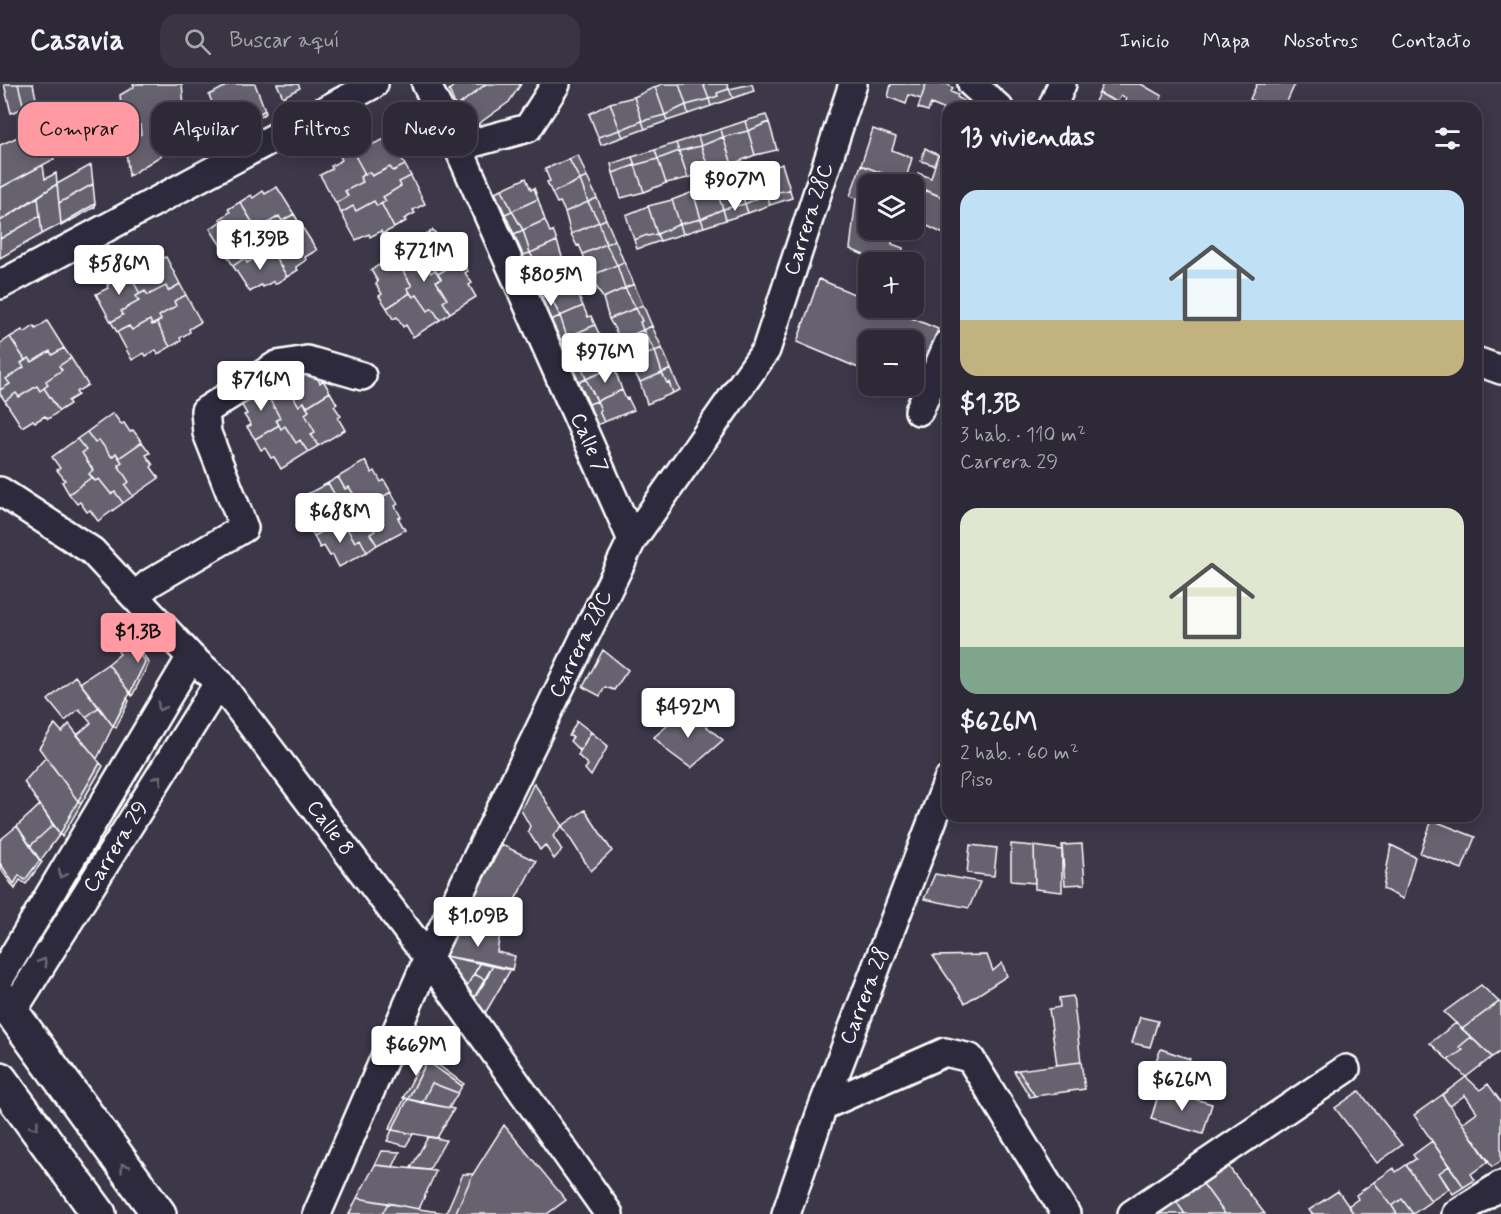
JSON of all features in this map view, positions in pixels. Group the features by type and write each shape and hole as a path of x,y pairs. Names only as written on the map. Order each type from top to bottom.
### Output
{"main road":[{"path":"8,1019 159,1214"},
{"path":"0,1079 99,1214"}],"street":[{"path":"0,285 374,84"},
{"name":"Calle 7","path":"426,84 435,102"},
{"path":"477,142 528,128 556,84"},
{"name":"Carrera 28C","path":"317,1214 428,958 632,540 766,350 853,84"},
{"path":"972,84 992,102"},
{"path":"1054,102 1062,84"},
{"name":"Calle 7","path":"462,156 632,540"},
{"path":"919,411 942,358"},
{"path":"135,596 150,584 244,528 207,433 205,411 278,365 307,360 362,376"},
{"path":"1482,363 1501,370"},
{"name":"Calle 8","path":"0,490 92,551 191,657 219,682 428,958 609,1214"},
{"name":"Carrera 29","path":"0,978 191,657"},
{"name":"Carrera 29","path":"8,1019 219,682"},
{"name":"Carrera 28","path":"786,1214 823,1106 942,796"},
{"path":"823,1106 945,1052 970,1058 1066,1214"},
{"path":"1132,1214 1346,1069"},
{"path":"1456,1214 1501,1185"}],"building":[{"path":"4,84 18,84 22,102 18,102 18,110 11,113"},
{"path":"18,84 33,84 37,102 22,102"},
{"path":"133,84 182,84 184,102 151,102 151,156 160,156 129,176 127,156 139,156 139,135 141,134 139,102 121,102 120,95 134,87"},
{"path":"230,84 255,84 265,110 261,113 261,102 212,102 209,95"},
{"path":"277,84 298,84 300,88 283,97"},
{"path":"456,84 486,84 463,102 454,102 449,90"},
{"path":"486,84 521,84 509,102 477,125 477,102 463,102"},
{"path":"662,84 679,84 686,105 665,115 655,87"},
{"path":"679,84 703,84 709,99 686,105"},
{"path":"703,84 727,84 729,89 709,99"},
{"path":"752,84 754,91 733,98 729,89"},
{"path":"891,84 926,84 921,99 909,95 906,104 888,97"},
{"path":"926,84 947,84 953,88 951,92 964,101 942,102 942,109 931,104 928,111 918,108"},
{"path":"1103,84 1141,84 1162,96 1160,102 1124,102 1126,98 1121,95 1115,102 1099,93"},
{"path":"1257,84 1295,84 1287,102 1255,102 1250,99"},
{"path":"655,87 665,115 642,121 634,97"},
{"path":"729,89 733,98 711,106 709,99"},
{"path":"1099,93 1115,101 1115,102 1095,102"},
{"path":"634,97 642,121 620,130 610,103"},
{"path":"709,99 711,106 688,114 686,105"},
{"path":"610,103 620,130 598,137 589,114"},
{"path":"686,105 688,114 667,121 665,115"},
{"path":"665,115 667,121 645,129 642,121"},
{"path":"766,115 769,122 748,131 745,121"},
{"path":"642,121 645,129 623,137 620,130"},
{"path":"745,121 748,131 723,137 721,129"},
{"path":"769,122 777,150 755,155 748,131"},
{"path":"721,129 723,137 701,146 698,136"},
{"path":"873,129 896,137 892,150 912,158 907,174 884,174 861,165"},
{"path":"620,130 623,137 601,145 598,137"},
{"path":"748,131 755,155 732,164 723,137"},
{"path":"698,136 701,146 679,151 676,143"},
{"path":"18,137 18,156 54,156 54,159 0,188 0,145"},
{"path":"723,137 732,164 709,170 701,146"},
{"path":"383,140 383,156 400,156 405,165 393,171 390,167 372,176 369,172 365,174 355,156 371,156 371,145"},
{"path":"676,143 679,151 658,159 655,150"},
{"path":"701,146 709,170 688,178 679,151"},
{"path":"925,148 938,155 934,165 921,161"},
{"path":"655,150 658,159 635,165 632,157"},
{"path":"679,151 688,178 666,183 658,159"},
{"path":"578,155 587,177 580,180 569,159"},
{"path":"938,155 942,158 942,197 924,189 924,175 931,178"},
{"path":"340,156 355,156 365,174 360,177 363,182 345,191 348,196 336,203 320,175 332,169 331,166 342,160"},
{"path":"632,157 635,165 613,173 611,164"},
{"path":"569,159 580,180 552,193 545,169"},
{"path":"658,159 666,183 644,192 635,165"},
{"path":"782,164 790,190 767,194 761,172"},
{"path":"43,165 45,179 56,173 57,184 0,221 0,188"},
{"path":"91,165 93,184 59,203 57,184"},
{"path":"405,165 411,176 399,182 401,186 383,197 386,201 377,206 374,201 356,211 353,206 341,213 336,203 348,196 345,191 363,182 360,177 369,172 372,176 390,167 393,171"},
{"path":"635,165 644,192 621,198 613,173"},
{"path":"861,165 884,174 858,174 858,199 850,196"},
{"path":"761,172 767,194 745,204 737,178"},
{"path":"411,176 425,204 413,210 415,213 394,228 381,203 386,201 383,197 401,186 399,182"},
{"path":"587,177 597,198 588,202 580,180"},
{"path":"526,178 531,190 534,188 538,199 512,211 502,189"},
{"path":"737,178 745,204 723,209 715,187"},
{"path":"580,180 588,202 565,212 552,193"},
{"path":"57,184 61,224 42,234 38,197"},
{"path":"93,184 95,204 61,224 59,203"},
{"path":"277,187 294,214 282,221 279,216 262,227 259,223 254,225 240,202 251,195 253,198 263,191 265,194"},
{"path":"715,187 723,209 701,219 693,192"},
{"path":"502,189 512,211 505,214 495,192"},
{"path":"790,190 792,198 770,205 767,194"},
{"path":"925,190 942,197 942,233 924,224"},
{"path":"693,192 701,219 680,224 672,200"},
{"path":"767,194 770,205 748,213 745,204"},
{"path":"38,197 40,216 0,239 0,221"},
{"path":"597,198 606,219 599,222 588,202"},
{"path":"856,198 858,199 858,240 893,240 892,244 903,248 903,252 858,252 850,249"},
{"path":"538,199 545,220 523,230 512,211"},
{"path":"672,200 680,224 657,234 648,206"},
{"path":"374,201 377,206 381,203 394,228 382,234 381,231 370,237 369,234 356,240 341,213 353,206 356,211"},
{"path":"240,202 254,225 250,228 253,233 236,244 239,248 227,255 210,229 230,212 228,209"},
{"path":"588,202 599,222 571,234 565,212"},
{"path":"95,204 95,207 61,226 61,224"},
{"path":"745,204 748,213 726,220 723,209"},
{"path":"648,206 657,234 634,240 626,215"},
{"path":"723,209 726,220 704,227 701,219"},
{"path":"512,211 523,230 514,234 505,214"},
{"path":"294,214 300,224 288,231 291,235 274,246 277,251 268,256 265,251 247,263 245,258 233,266 227,255 239,248 236,244 253,233 250,228 259,223 262,227 279,216 282,221"},
{"path":"40,216 42,234 0,258 0,239"},
{"path":"606,219 615,240 606,244 599,222"},
{"path":"701,219 704,227 683,234 680,224"},
{"path":"545,220 557,241 530,253 523,230"},
{"path":"599,222 606,244 583,254 571,234"},
{"path":"300,224 317,250 305,257 306,260 296,267 298,270 287,277 273,253 277,251 274,246 291,235 288,231"},
{"path":"680,224 683,234 660,241 657,234"},
{"path":"433,230 441,241 444,239 450,250 454,248 461,260 438,274 435,270 431,273 419,256 415,258 407,247"},
{"path":"523,230 530,253 523,255 514,234"},
{"path":"657,234 660,241 637,249 634,240"},
{"path":"615,240 624,262 617,265 606,244"},
{"path":"557,241 564,263 542,273 530,253"},
{"path":"606,244 617,265 590,276 583,254"},
{"path":"407,247 415,258 419,256 431,273 435,270 441,279 436,281 447,299 443,302 450,313 440,320 432,308 428,311 417,295 413,297 407,288 412,286 401,268 404,265 397,254"},
{"path":"265,251 268,256 273,253 287,277 275,284 274,281 263,287 261,285 250,292 233,266 245,258 247,263"},
{"path":"530,253 542,273 533,277 523,255"},
{"path":"397,254 404,265 401,268 412,286 407,288 410,293 387,308 379,296 382,294 371,270"},
{"path":"166,257 180,284 168,291 166,286 148,295 145,291 140,294 127,269 140,263 142,266"},
{"path":"461,260 468,271 465,273 472,283 469,285 476,297 450,313 443,302 447,299 436,281 441,279 438,274"},
{"path":"624,262 634,284 625,288 617,265"},
{"path":"564,263 569,273 572,272 576,282 549,294 542,273"},
{"path":"617,265 625,288 603,298 590,276"},
{"path":"127,269 140,294 136,296 139,301 121,311 123,315 111,322 96,294 108,288 107,285 117,279 115,276"},
{"path":"542,273 549,294 542,297 533,277"},
{"path":"819,279 858,296 858,318 911,318 938,329 924,367 924,330 858,330 858,368 797,342"},
{"path":"576,282 583,306 560,316 549,294"},
{"path":"180,284 186,295 174,301 176,306 159,316 161,320 152,325 150,320 132,330 129,326 117,332 111,322 123,315 121,311 139,301 136,296 145,291 148,295 166,286 168,291"},
{"path":"634,284 643,305 636,308 625,288"},
{"path":"625,288 636,308 609,319 603,298"},
{"path":"410,293 413,297 417,295 428,311 432,308 440,320 413,337 406,325 403,327 397,317 393,319 387,308"},
{"path":"549,294 560,316 551,320 542,297"},
{"path":"186,295 201,322 189,329 190,332 180,338 181,341 170,347 157,323 161,320 159,316 176,306 174,301"},
{"path":"643,305 652,326 643,330 636,308"},
{"path":"583,306 595,325 567,337 560,316"},
{"path":"636,308 643,330 621,340 609,319"},
{"path":"560,316 567,337 561,340 551,320"},
{"path":"150,320 152,325 157,323 170,347 158,354 156,350 146,356 144,353 132,360 117,332 129,326 132,330"},
{"path":"47,321 64,348 52,355 50,351 32,362 29,358 25,360 10,337 22,330 24,333 34,326 36,329"},
{"path":"595,325 602,348 579,358 567,337"},
{"path":"652,326 662,348 655,351 643,330"},
{"path":"643,330 655,351 628,362 621,340"},
{"path":"10,337 25,360 21,363 24,367 6,379 10,384 0,390 0,344"},
{"path":"567,337 579,358 570,362 561,340"},
{"path":"64,348 71,358 59,366 62,370 46,381 48,385 40,391 37,386 19,397 16,393 5,401 0,390 10,384 6,379 24,367 21,363 29,358 32,362 50,351 52,355"},
{"path":"602,348 607,358 610,357 614,367 586,379 579,358"},
{"path":"662,348 671,369 662,373 655,351"},
{"path":"655,351 662,373 640,382 628,362"},
{"path":"71,358 88,385 76,392 78,395 68,401 70,404 59,411 44,388 48,385 46,381 62,370 59,366"},
{"path":"579,358 586,379 579,382 570,362"},
{"path":"303,362 314,372 320,383 323,380 330,392 306,407 304,402 299,406 288,388 284,391 277,379"},
{"path":"614,367 622,390 597,401 586,379"},
{"path":"671,369 680,390 673,393 662,373"},
{"path":"662,373 673,393 647,404 640,382"},
{"path":"277,379 284,391 288,388 299,406 304,402 309,411 305,414 315,432 311,434 318,446 308,452 300,440 296,443 285,426 281,429 276,420 280,418 270,400 274,397 267,385"},
{"path":"586,379 597,401 589,404 579,382"},
{"path":"267,385 274,397 270,400 280,418 276,420 279,425 255,439 247,427 251,425 244,415 247,414 240,402"},
{"path":"37,386 40,391 44,388 59,411 48,419 45,416 22,427 5,401 16,393 19,397"},
{"path":"622,390 634,410 604,422 597,401"},
{"path":"330,392 337,404 334,406 341,416 338,418 345,430 318,446 311,434 315,432 305,414 309,411 306,407"},
{"path":"597,401 604,422 597,425 589,404"},
{"path":"113,413 130,432 133,430 142,442 119,458 116,453 112,457 99,440 95,443 87,432"},
{"path":"279,425 281,429 285,426 296,443 300,440 308,452 281,469 265,448 261,450 255,439"},
{"path":"87,432 95,443 99,440 112,457 116,453 122,462 118,465 129,482 125,485 133,496 123,503 115,492 111,494 99,479 95,481 89,474 93,470 82,453 86,450 77,439"},
{"path":"77,439 86,450 82,453 93,470 89,474 92,477 69,494 62,482 65,480 57,470 60,468 52,457"},
{"path":"142,442 150,453 146,455 153,465 151,467 159,478 133,496 125,485 129,482 118,465 122,462 119,458"},
{"path":"365,461 372,473 375,471 381,482 384,480 391,492 367,506 365,501 360,504 349,487 345,489 338,477"},
{"path":"92,477 95,481 99,479 111,494 115,492 123,503 98,521 90,510 87,512 80,502 77,504 69,494"},
{"path":"338,477 345,489 349,487 360,504 365,501 369,510 365,513 375,531 370,534 377,545 367,552 360,539 355,542 345,525 341,527 336,518 340,516 330,498 335,495 328,483"},
{"path":"328,483 335,495 330,498 340,516 336,518 339,523 314,536 307,525 310,522 300,498"},
{"path":"391,492 398,504 395,506 401,517 398,518 405,530 377,545 370,534 375,531 365,513 369,510 367,506"},
{"path":"339,523 341,527 345,525 355,542 360,539 367,552 339,567 333,555 330,556 324,546 320,548 314,536"},
{"path":"128,632 149,663 132,696 130,693 145,662 125,633"},
{"path":"125,633 145,662 130,693 108,664 120,654 113,644"},
{"path":"603,650 628,670 614,690 605,687 600,696 583,687"},
{"path":"108,664 130,693 113,726 80,683"},
{"path":"75,676 99,707 86,717 79,709 65,721 48,700"},
{"path":"127,698 129,701 116,728 113,726"},
{"path":"99,707 113,726 97,759 77,735 91,723 86,717"},
{"path":"686,710 723,740 691,768 669,752 654,737"},
{"path":"577,721 591,732 580,751 570,741 573,737 569,736"},
{"path":"55,724 62,732 69,724 100,763 78,801 39,748"},
{"path":"591,732 608,746 591,776 585,769 588,765 578,755"},
{"path":"46,757 78,801 60,834 24,782"},
{"path":"100,763 103,766 81,804 78,801"},
{"path":"534,783 562,826 553,836 562,850 554,859 545,845 540,850 528,831 530,826 521,810"},
{"path":"78,801 81,804 62,837 60,834"},
{"path":"40,805 53,825 30,846 17,826"},
{"path":"585,810 612,851 591,871 562,826"},
{"path":"1431,822 1437,822 1475,837 1462,869 1420,853"},
{"path":"53,825 60,834 40,861 30,846"},
{"path":"17,826 40,860 25,880 19,875 14,884 0,863 0,840"},
{"path":"1011,844 1034,846 1035,883 1011,881"},
{"path":"1082,844 1085,884 1065,885 1062,845"},
{"path":"502,845 536,861 504,920 470,904"},
{"path":"970,845 997,848 994,876 967,873"},
{"path":"1391,845 1415,857 1403,899 1383,889"},
{"path":"1034,846 1062,850 1062,892 1035,889"},
{"path":"40,860 42,862 26,884 20,880 15,889 0,868 0,863 14,884 19,875 25,880"},
{"path":"935,874 980,882 969,908 924,899"},
{"path":"459,924 500,934 497,952 515,956 512,970 444,956"},
{"path":"987,955 993,971 1002,963 1007,976 965,1003 933,956"},
{"path":"444,956 481,962 462,994 437,969"},
{"path":"481,962 493,965 486,980 474,974"},
{"path":"493,965 511,969 484,1015 471,1003"},
{"path":"474,974 486,980 471,1003 462,994"},
{"path":"1481,985 1499,1002 1462,1029 1444,1012"},
{"path":"1073,996 1081,1062 1057,1065 1049,1009 1060,1007 1059,998"},
{"path":"1499,1002 1501,1003 1501,1051 1492,1057 1462,1029"},
{"path":"1140,1017 1158,1021 1150,1047 1132,1043"},
{"path":"1456,1023 1471,1037 1459,1047 1463,1050 1448,1060 1430,1043"},
{"path":"1471,1037 1492,1057 1466,1077 1448,1060 1463,1050 1459,1047"},
{"path":"1161,1049 1190,1059 1178,1088 1148,1078"},
{"path":"425,1055 429,1058 408,1099 403,1098"},
{"path":"429,1058 464,1084 462,1086 427,1061"},
{"path":"427,1061 462,1086 458,1093 432,1083 422,1103 408,1099"},
{"path":"1081,1062 1085,1089 1035,1096 1018,1070"},
{"path":"1018,1070 1035,1096 1030,1097 1014,1071"},
{"path":"1466,1077 1480,1090 1488,1084 1501,1102 1501,1161 1492,1167 1462,1123 1477,1112 1465,1095 1450,1106 1442,1095"},
{"path":"432,1083 458,1093 449,1108 422,1103"},
{"path":"1160,1089 1212,1104 1203,1134 1151,1119"},
{"path":"1359,1091 1402,1145 1377,1163 1335,1108"},
{"path":"1442,1095 1489,1161 1471,1174 1475,1180 1464,1187 1414,1115"},
{"path":"405,1098 408,1099 392,1130 389,1129"},
{"path":"408,1099 454,1109 437,1138 392,1130"},
{"path":"504,1125 566,1200 547,1214 455,1214 473,1174"},
{"path":"392,1130 413,1134 406,1146 387,1141"},
{"path":"428,1137 446,1140 429,1170 411,1168"},
{"path":"1432,1141 1449,1166 1439,1173 1449,1189 1431,1201 1406,1165 1416,1159 1413,1155"},
{"path":"382,1151 400,1152 393,1167 375,1165"},
{"path":"375,1165 436,1171 419,1209 357,1198"},
{"path":"1406,1165 1431,1201 1413,1214 1402,1199 1392,1206 1374,1182 1394,1168 1396,1172"},
{"path":"1228,1166 1265,1214 1225,1214 1201,1181"},
{"path":"1449,1166 1464,1187 1453,1194 1439,1173"},
{"path":"463,1174 473,1174 455,1214 446,1213"},
{"path":"1201,1181 1225,1214 1185,1214 1173,1197"},
{"path":"1374,1182 1397,1214 1354,1214 1348,1206 1358,1199 1356,1195"},
{"path":"1338,1191 1354,1214 1312,1214 1309,1210"},
{"path":"1173,1197 1185,1214 1144,1214"},
{"path":"357,1198 388,1203 382,1214 349,1214"},
{"path":"1402,1199 1413,1214 1397,1214 1392,1206"},
{"path":"388,1203 419,1209 452,1214 382,1214"}]}
